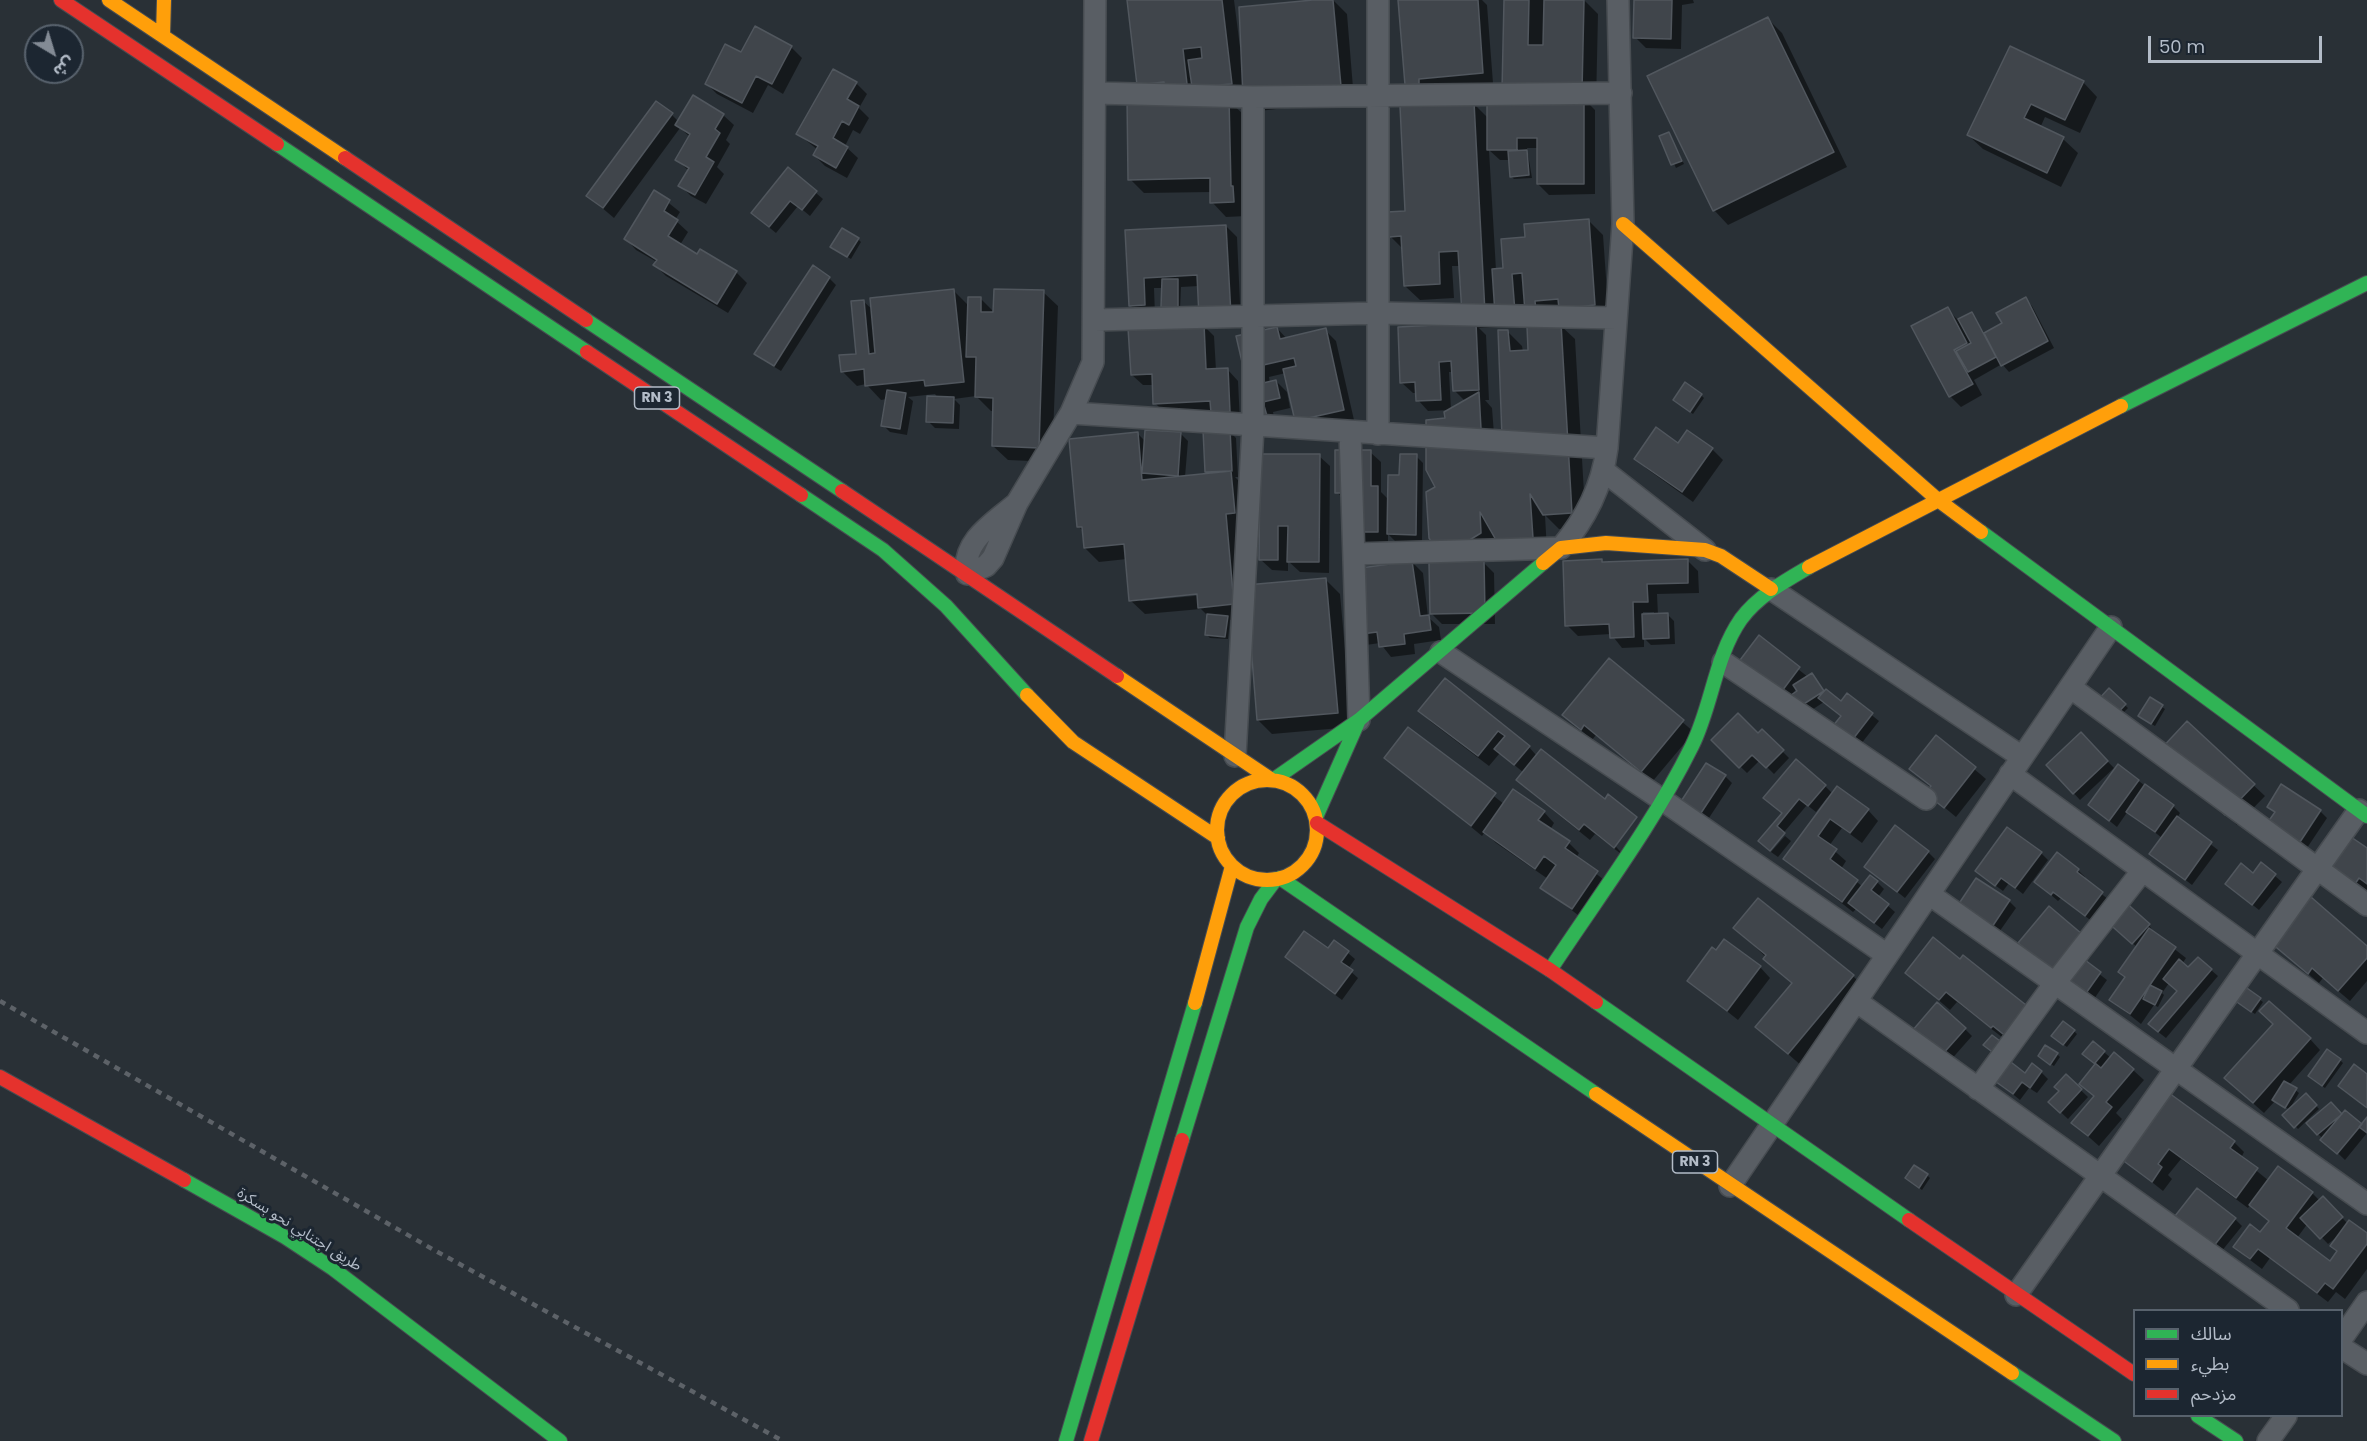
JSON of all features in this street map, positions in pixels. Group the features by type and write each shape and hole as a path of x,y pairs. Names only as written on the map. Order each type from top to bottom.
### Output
{"main road":[{"name":"RN 3","path":"61,0 883,550 1235,756 1272,780"},
{"path":"90,19 99,0"},
{"name":"RN 3","path":"109,0 163,35 955,592 1048,718 1073,742 1218,838"},
{"path":"163,35 164,0"},
{"path":"1623,224 1938,500 2363,813"},
{"path":"1550,970 1661,799 1692,746 1730,641 1741,620 1771,589 1938,500 2367,283"},
{"path":"1272,780 1359,720 1562,548 1606,543 1705,550 1729,561 1771,589"},
{"path":"1359,720 1316,820 1313,851 1305,864 1293,873 1278,879 1252,878 1232,866 1218,838 1218,823 1222,809 1231,796 1242,787 1257,781 1272,780 1300,792 1310,804 1316,820 1550,970 2016,1295 2133,1373"},
{"path":"1066,1441 1222,910 1232,866"},
{"name":"RN 3","path":"1278,879 1730,1186 2114,1441"},
{"path":"1091,1441 1247,927 1261,899 1278,879"},
{"name":"طريق اجتنابي نحو بسكرة","path":"0,1077 323,1262 560,1441"},
{"path":"2200,1417 2236,1441"}],"street":[{"path":"955,592 970,545 1017,503 1071,413 1093,362 1095,0"},
{"path":"1378,0 1378,434"},
{"path":"1355,554 1562,548 1585,515 1604,471 1623,224 1618,0"},
{"path":"1096,93 1253,97 1621,93"},
{"path":"1235,756 1253,427 1253,97"},
{"path":"1095,320 1378,314 1616,318"},
{"path":"1071,413 1253,427 1607,448"},
{"path":"1350,432 1359,720"},
{"path":"1604,471 1705,550"},
{"path":"1771,589 2016,766 2143,870 2367,1033"},
{"path":"1730,1186 1770,1124 2111,627"},
{"path":"1441,652 1661,799 1887,955"},
{"path":"1723,662 1926,799"},
{"path":"2070,687 2367,904"},
{"path":"2016,1295 2318,868 2363,813"},
{"path":"1978,1089 2055,983 2143,870"},
{"path":"1929,894 2367,1204"},
{"path":"1856,1001 2099,1178 2285,1309"},
{"path":"2343,1337 2367,1302"},
{"path":"2343,1349 2367,1364"},
{"path":"2268,1441 2285,1417"}],"building":[{"path":"1127,0 1222,0 1232,84 1192,87 1188,60 1202,58 1201,47 1183,49 1187,84 1164,86 1164,82 1137,85"},
{"path":"1333,0 1341,86 1243,97 1239,7"},
{"path":"1398,0 1478,0 1483,73 1419,79 1419,84 1405,85"},
{"path":"1504,0 1529,0 1528,45 1543,45 1544,0 1584,0 1582,91 1502,90"},
{"path":"1634,0 1672,0 1671,39 1633,38"},
{"path":"1768,17 1834,152 1713,211 1647,76"},
{"path":"755,26 792,46 772,84 756,76 742,103 705,84 725,44 741,52"},
{"path":"2010,46 2084,81 2065,120 2031,104 2024,118 2064,137 2047,173 1967,135"},
{"path":"833,69 857,82 847,99 859,106 849,125 842,121 833,138 848,147 836,168 813,155 818,146 796,134"},
{"path":"693,95 724,114 715,129 720,133 706,157 714,162 695,195 678,186 689,168 675,160 690,134 675,125"},
{"path":"1127,96 1229,98 1231,186 1233,186 1234,202 1210,203 1210,178 1128,180"},
{"path":"1584,97 1584,184 1537,184 1537,138 1517,138 1517,150 1487,150 1487,98"},
{"path":"656,101 673,113 603,208 586,196"},
{"path":"1474,102 1485,313 1462,314 1458,251 1439,252 1440,284 1404,286 1401,236 1389,237 1387,212 1405,211 1400,106"},
{"path":"1669,132 1682,161 1671,165 1659,136"},
{"path":"1527,150 1529,175 1510,177 1508,151"},
{"path":"788,167 817,191 802,210 790,201 769,227 751,213"},
{"path":"654,190 670,200 664,211 678,220 668,236 697,254 700,249 737,271 717,304 653,265 657,260 624,239"},
{"path":"1589,219 1595,305 1559,309 1558,299 1535,301 1536,312 1525,312 1522,273 1512,274 1515,312 1495,314 1492,269 1503,268 1501,239 1525,237 1524,224"},
{"path":"1226,225 1231,315 1199,317 1197,275 1144,278 1145,305 1129,306 1125,230"},
{"path":"842,228 859,238 847,257 830,247"},
{"path":"813,265 830,277 774,366 754,354"},
{"path":"1162,279 1178,279 1178,308 1161,307"},
{"path":"954,289 964,382 925,386 924,380 865,386 864,369 841,372 839,355 856,354 851,301 864,300 869,354 875,353 870,298"},
{"path":"994,289 1044,290 1039,448 992,446 993,398 975,397 976,357 966,357 968,297 981,297 981,312 993,312"},
{"path":"2026,297 2048,341 2001,366 1984,333 2002,323 1996,313"},
{"path":"1948,307 1967,343 1954,350 1973,384 1949,397 1911,326"},
{"path":"1972,312 1996,357 1968,372 1956,351 1971,343 1958,319"},
{"path":"1476,323 1479,390 1453,391 1451,361 1439,362 1441,400 1416,401 1415,382 1400,383 1398,327"},
{"path":"1561,323 1572,513 1543,515 1530,494 1533,538 1496,540 1480,512 1481,533 1463,544 1436,550 1429,538 1426,492 1435,487 1426,470 1426,420 1445,418 1444,412 1479,392 1482,447 1502,437 1498,330 1508,330 1510,351 1528,350 1527,326"},
{"path":"1204,324 1206,369 1228,368 1230,412 1211,413 1210,401 1153,404 1152,374 1131,375 1128,328"},
{"path":"1277,327 1280,339 1326,328 1344,410 1295,421 1283,369 1296,366 1294,358 1259,366 1263,383 1276,380 1280,398 1263,402 1267,416 1246,421 1242,401 1257,398 1245,375 1236,336"},
{"path":"1685,382 1702,394 1690,412 1673,400"},
{"path":"887,390 906,393 900,429 881,426"},
{"path":"927,396 954,397 953,423 926,422"},
{"path":"1656,427 1678,443 1687,430 1713,448 1682,492 1634,459"},
{"path":"1230,429 1232,471 1205,472 1203,430"},
{"path":"1145,430 1181,432 1178,476 1142,473"},
{"path":"1138,432 1142,480 1231,471 1235,513 1226,514 1234,604 1198,608 1197,594 1129,601 1124,544 1084,548 1082,527 1077,527 1069,439"},
{"path":"1335,450 1371,450 1371,486 1378,486 1378,532 1346,532 1345,493 1335,493"},
{"path":"1260,454 1320,454 1319,562 1287,562 1288,526 1278,526 1278,560 1259,560"},
{"path":"1400,454 1417,454 1416,535 1387,534 1388,475 1399,475"},
{"path":"1602,559 1602,562 1688,559 1688,583 1647,584 1648,602 1633,602 1634,637 1610,638 1609,624 1565,626 1563,561"},
{"path":"1484,560 1485,613 1430,614 1429,562"},
{"path":"1412,561 1420,616 1429,615 1431,630 1404,634 1405,644 1379,647 1377,632 1354,635 1346,570"},
{"path":"1326,578 1338,713 1257,720 1246,585"},
{"path":"1668,613 1669,638 1643,639 1642,614"},
{"path":"1207,614 1228,616 1225,637 1205,635"},
{"path":"1759,635 1800,667 1776,699 1734,668"},
{"path":"1609,658 1684,720 1641,772 1584,725 1581,730 1562,715"},
{"path":"1812,673 1824,691 1796,709 1788,697 1797,691 1793,685"},
{"path":"1445,678 1530,746 1514,765 1494,749 1505,736 1498,731 1478,756 1418,711"},
{"path":"2109,688 2126,704 2113,718 2096,702"},
{"path":"1826,689 1841,701 1847,693 1873,713 1843,752 1824,737 1841,716 1818,698"},
{"path":"2150,697 2163,705 2151,724 2138,716"},
{"path":"1738,713 1758,733 1762,729 1784,750 1766,768 1752,755 1739,768 1711,740"},
{"path":"2187,721 2255,784 2225,815 2159,751"},
{"path":"1408,727 1496,793 1471,826 1384,758"},
{"path":"2081,732 2108,761 2073,794 2046,765"},
{"path":"1936,735 1976,767 1944,808 1925,793 1931,786 1909,769"},
{"path":"1541,749 1605,799 1608,794 1637,817 1614,848 1584,824 1579,830 1516,780"},
{"path":"1796,759 1826,785 1808,806 1799,799 1777,826 1785,833 1770,851 1758,841 1782,813 1763,798"},
{"path":"1706,763 1726,775 1697,819 1678,806"},
{"path":"2118,764 2139,780 2109,821 2088,805"},
{"path":"2145,784 2174,805 2155,832 2126,812"},
{"path":"2281,784 2321,810 2300,842 2268,822 2275,812 2267,807"},
{"path":"1837,786 1869,809 1850,833 1830,819 1818,836 1837,849 1830,859 1858,880 1842,902 1783,859"},
{"path":"1513,789 1545,811 1538,820 1570,841 1565,848 1598,871 1572,909 1540,888 1556,865 1544,856 1535,869 1483,832"},
{"path":"2177,816 2212,842 2185,880 2149,854"},
{"path":"1895,825 1929,851 1897,892 1864,867"},
{"path":"2007,827 2042,852 2015,888 2001,878 1995,886 1975,871"},
{"path":"2351,837 2367,848 2367,884 2359,878 2349,893 2324,876"},
{"path":"2057,852 2079,869 2077,872 2103,892 2085,916 2053,892 2051,895 2034,882"},
{"path":"2261,862 2276,874 2252,905 2225,884 2241,863 2253,873"},
{"path":"1870,875 1878,881 1871,890 1889,904 1874,923 1848,903"},
{"path":"1976,878 2010,900 1990,930 1956,908"},
{"path":"2311,897 2367,946 2367,958 2338,991 2312,968 2308,974 2271,943"},
{"path":"1758,898 1854,975 1788,1054 1755,1027 1792,983 1763,959 1766,955 1733,928"},
{"path":"2123,900 2150,924 2132,944 2105,920"},
{"path":"2049,906 2082,934 2051,971 2018,943"},
{"path":"2149,928 2176,947 2130,1014 2109,1000 2125,977 2118,972"},
{"path":"1304,931 1328,948 1334,940 1349,951 1341,962 1353,970 1335,994 1285,957"},
{"path":"1933,937 1960,959 1963,955 2031,1009 2008,1038 1993,1026 1991,1028 1946,992 1939,1000 1905,973"},
{"path":"1724,939 1761,966 1727,1011 1687,981 1712,947 1716,950"},
{"path":"2077,954 2101,972 2084,996 2059,978"},
{"path":"2198,957 2212,969 2158,1032 2148,1024 2177,991 2163,979 2179,959 2188,967"},
{"path":"2150,985 2162,991 2155,1005 2143,999"},
{"path":"2244,986 2261,998 2251,1012 2234,1000"},
{"path":"2269,1001 2311,1038 2253,1103 2224,1078 2273,1024 2259,1011"},
{"path":"1937,1002 1966,1028 1941,1056 1912,1031"},
{"path":"2063,1021 2075,1030 2063,1045 2051,1036"},
{"path":"1992,1035 2004,1044 1995,1054 1983,1045"},
{"path":"2093,1041 2105,1051 2095,1063 2101,1068 2114,1052 2134,1069 2106,1102 2112,1107 2088,1136 2071,1123 2094,1096 2079,1084 2095,1064 2082,1054"},
{"path":"2045,1045 2058,1053 2050,1065 2038,1056"},
{"path":"2327,1049 2341,1059 2322,1086 2308,1076"},
{"path":"2007,1059 2025,1073 2032,1063 2042,1071 2030,1088 2022,1082 2013,1094 1992,1079"},
{"path":"2354,1064 2367,1074 2367,1108 2338,1086"},
{"path":"2066,1074 2082,1089 2060,1113 2048,1102 2059,1091 2054,1087"},
{"path":"2284,1081 2297,1088 2285,1108 2272,1100"},
{"path":"2169,1093 2235,1141 2230,1148 2258,1168 2236,1198 2169,1149 2158,1164 2162,1167 2152,1182 2121,1159"},
{"path":"2306,1093 2317,1105 2294,1128 2282,1115"},
{"path":"2331,1102 2342,1114 2317,1135 2306,1123"},
{"path":"2345,1110 2362,1124 2337,1154 2320,1140"},
{"path":"2367,1117 2367,1133 2359,1127"},
{"path":"1914,1165 1928,1174 1919,1188 1905,1178"},
{"path":"2278,1166 2313,1192 2286,1228 2330,1261 2337,1251 2330,1246 2349,1220 2367,1233 2367,1244 2333,1289 2325,1283 2317,1293 2258,1249 2250,1259 2233,1247 2250,1224 2260,1232 2269,1221 2249,1205"},
{"path":"2197,1188 2236,1218 2213,1247 2175,1216"},
{"path":"2323,1196 2343,1217 2320,1239 2300,1218"}],"railway":[{"path":"0,1001 434,1250 783,1441"}],"traffic: fast":[{"path":"277,144 587,352"},
{"path":"2121,406 2367,283"},
{"path":"586,320 842,491"},
{"path":"801,495 883,550 946,606 1027,695"},
{"path":"1981,532 2367,816"},
{"path":"1273,780 1359,720 1543,563"},
{"path":"1550,970 1643,832 1677,775 1699,731 1719,665 1732,633 1741,619 1764,596 1809,567"},
{"path":"1316,817 1359,720"},
{"path":"1280,878 1596,1094"},
{"path":"1182,1140 1247,927 1261,899 1276,879"},
{"path":"1596,1002 1909,1220"},
{"path":"1066,1441 1195,1003"},
{"path":"184,1180 285,1237 332,1268 560,1441"},
{"path":"2012,1373 2114,1441"},
{"path":"2200,1417 2236,1441"}],"traffic: slow":[{"path":"109,0 345,158"},
{"path":"163,35 164,0"},
{"path":"1623,224 1938,500 1981,532"},
{"path":"1809,567 2121,406"},
{"path":"1543,563 1561,548 1606,543 1705,550 1721,556 1771,589"},
{"path":"1117,676 1272,780"},
{"path":"1027,695 1073,742 1218,838"},
{"path":"1267,780 1286,784 1302,795 1313,811 1317,830 1313,849 1302,865 1286,876 1267,880 1248,876 1232,865 1221,849 1217,830 1221,811 1232,795 1248,784 1267,780"},
{"path":"1195,1003 1232,866"},
{"path":"1596,1094 2012,1373"}],"traffic: jam":[{"path":"61,0 277,144"},
{"path":"345,158 586,320"},
{"path":"587,352 801,495"},
{"path":"842,491 1117,676"},
{"path":"1317,823 1550,970 1596,1002"},
{"path":"0,1077 184,1180"},
{"path":"1091,1441 1182,1140"},
{"path":"1909,1220 2133,1373"}]}
